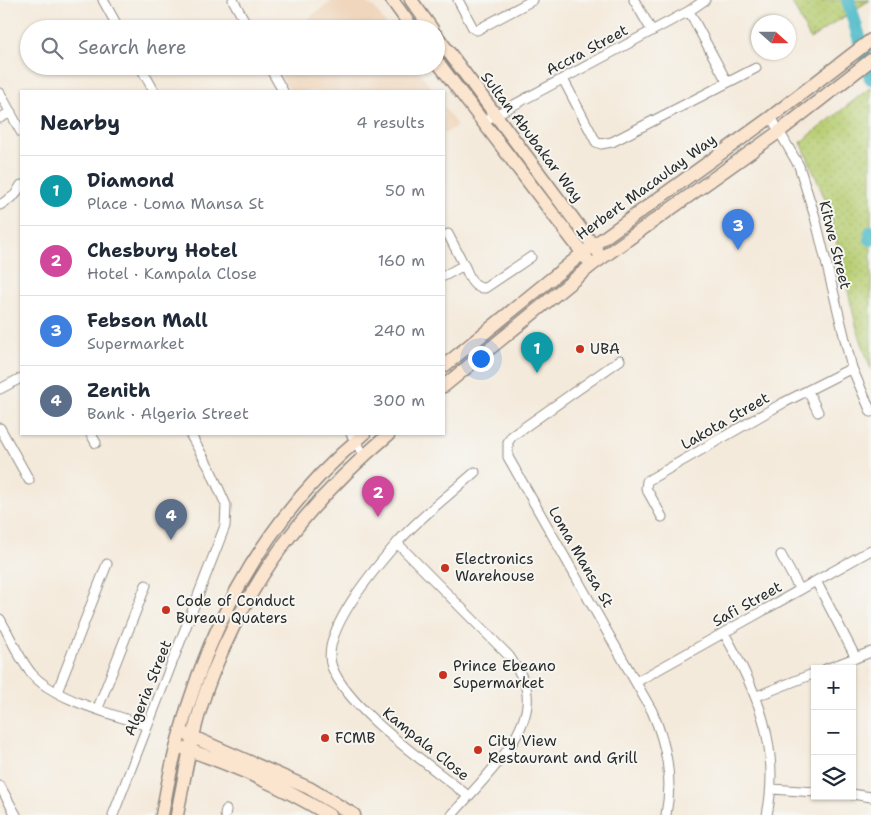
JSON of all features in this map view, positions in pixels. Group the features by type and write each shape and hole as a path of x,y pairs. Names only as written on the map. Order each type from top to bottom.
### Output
{"main road":[{"path":"392,0 406,20"},
{"path":"411,0 425,20"},
{"name":"Herbert Macaulay Way","path":"445,365 582,253 771,118 871,40"},
{"name":"Sultan Abubakar Way","path":"445,47 593,246 597,261"},
{"name":"Herbert Macaulay Way","path":"445,385 597,261 780,131 871,60"},
{"name":"Sultan Abubakar Way","path":"445,72 582,253 597,261"},
{"path":"177,815 190,750 211,676 242,611 266,569 298,524 331,486 388,435"},
{"path":"162,815 179,731 197,674 215,630 254,560 286,514 357,436"},
{"path":"179,731 310,788 354,815"},
{"path":"176,745 260,779 304,800 328,815"}],"street":[{"path":"102,0 114,20"},
{"path":"233,0 243,20"},
{"path":"458,0 473,28 477,30 533,0"},
{"path":"634,0 652,31"},
{"name":"Accra Street","path":"482,122 689,11 705,0"},
{"path":"689,11 727,82"},
{"path":"563,79 596,142 601,144 612,142 756,68"},
{"path":"145,75 153,90"},
{"path":"274,75 282,90"},
{"path":"0,93 20,130"},
{"path":"0,118 10,112"},
{"name":"Kitwe Street","path":"771,118 799,166 815,217 852,368 871,412"},
{"path":"0,205 16,195 20,187"},
{"path":"448,234 477,287 485,288 531,257"},
{"path":"445,275 464,265"},
{"name":"Loma Mansa St","path":"620,360 512,436 507,449 508,457 636,682 661,732 668,760 670,789 666,815"},
{"name":"Lakota Street","path":"662,517 646,488 647,481 852,368"},
{"path":"0,390 20,379"},
{"path":"808,391 818,412"},
{"path":"0,428 29,480"},
{"path":"92,435 96,443"},
{"name":"Algeria Street","path":"113,815 225,526 226,506 210,469 191,435"},
{"path":"357,436 364,455"},
{"path":"397,543 476,472"},
{"name":"Kampala Close","path":"397,543 508,656 520,673 527,693 526,714 517,736 468,796 358,706 343,687 330,660 333,636 345,612 397,543"},
{"name":"Safi Street","path":"636,682 871,550"},
{"path":"781,555 800,590"},
{"path":"57,692 107,564"},
{"path":"816,581 856,658"},
{"path":"98,708 146,585"},
{"path":"0,619 32,674 57,692 147,726"},
{"path":"724,633 757,696 768,740 772,789 767,815"},
{"path":"837,665 871,652"},
{"path":"757,696 811,675"},
{"path":"0,786 16,815"},
{"path":"772,789 811,792"},
{"path":"856,795 871,797"},
{"path":"452,815 468,796"}],"shaded area":[{"path":"334,0 359,0 374,7 383,20 306,20"},
{"path":"281,75 422,75 432,90 289,90"},
{"path":"445,108 457,126 445,133"}],"green space":[{"path":"791,0 870,0 810,39"},
{"path":"871,87 871,370 856,325 828,206 801,142"}],"waterway":[{"path":"848,0 871,78"},
{"path":"871,232 871,239"}],"place":[{"name":"Febson Mall","path":"738,250"},
{"name":"UBA","path":"580,349"},
{"name":"Diamond","path":"537,373"},
{"name":"Chesbury Hotel","path":"378,517"},
{"name":"Zenith","path":"171,540"},
{"name":"Electronics Warehouse","path":"445,568"},
{"name":"Code of Conduct Bureau Quaters","path":"166,610"},
{"name":"Prince Ebeano Supermarket","path":"443,675"},
{"name":"FCMB","path":"325,738"},
{"name":"City View Restaurant and Grill","path":"478,750"}]}
